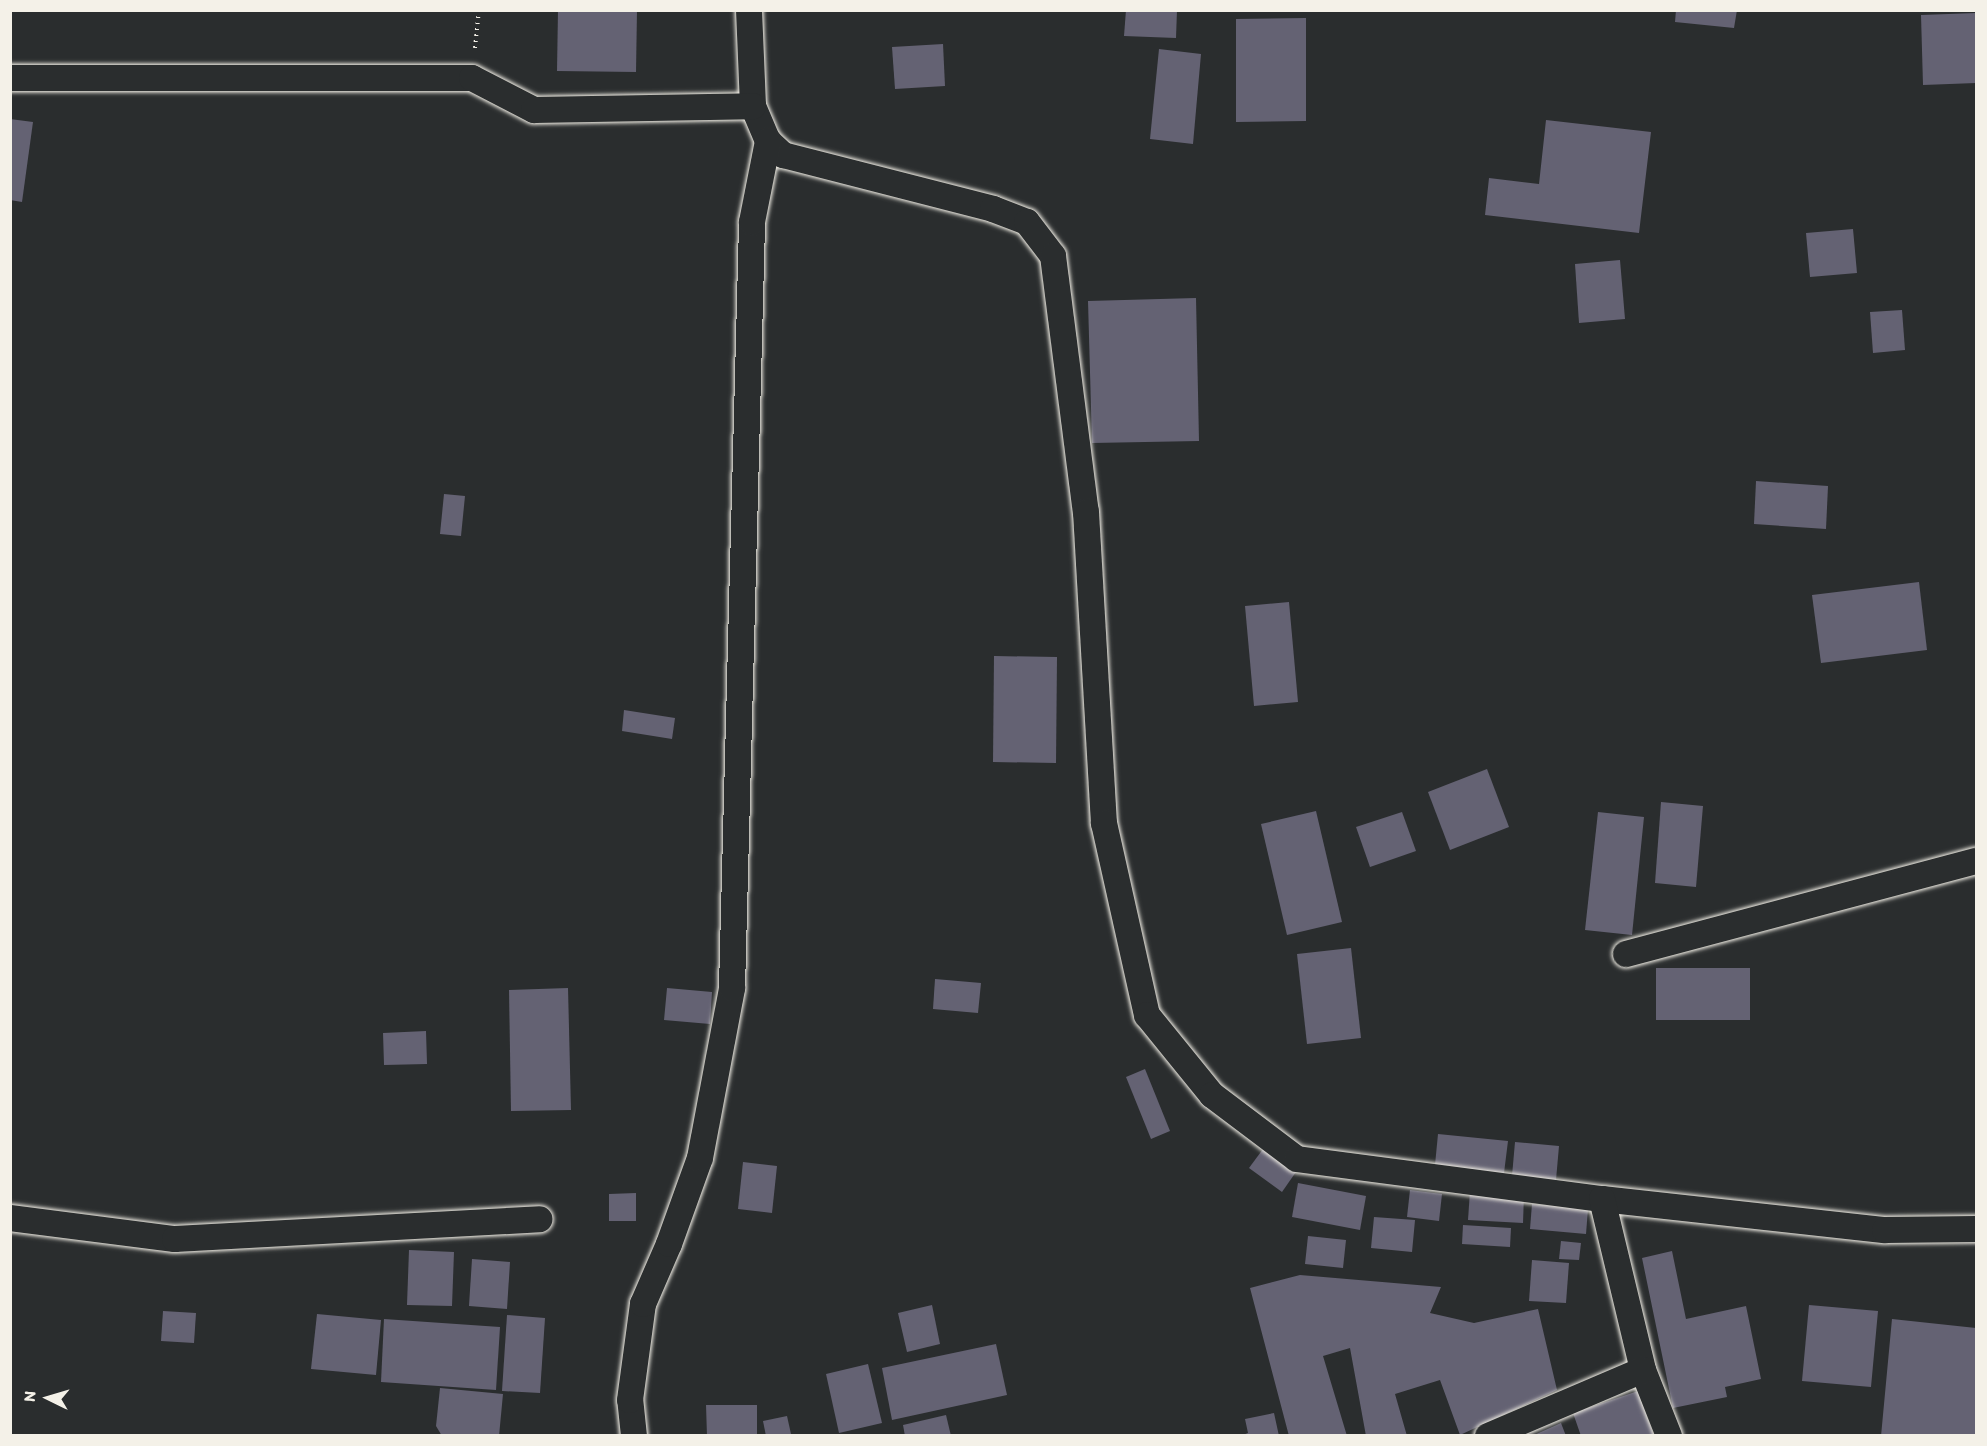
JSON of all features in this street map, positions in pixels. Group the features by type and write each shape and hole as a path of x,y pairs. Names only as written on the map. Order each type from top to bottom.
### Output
{"street":[{"path":"749,10 753,106 768,141 783,155 993,209 1027,222 1053,256 1086,512 1104,823 1147,1015 1212,1095 1297,1159 1602,1199 1885,1230 1977,1229"},
{"path":"10,78 472,78 534,110 753,106"},
{"path":"634,1436 630,1400 643,1304 669,1244 700,1158 732,988 752,222 768,141"},
{"path":"1626,954 1977,861"},
{"path":"1602,1199 1643,1370 1669,1436"},
{"path":"10,1218 175,1239 539,1219"},
{"path":"1488,1436 1643,1370"}],"path":[{"path":"472,78 479,10"}],"building":[{"path":"558,10 637,10 636,72 557,71"},
{"path":"1126,10 1177,10 1176,38 1124,36"},
{"path":"1676,10 1737,10 1734,28 1675,22"},
{"path":"1976,13 1976,83 1923,85 1921,15"},
{"path":"1306,18 1306,121 1236,122 1236,19"},
{"path":"943,44 945,86 895,89 892,47"},
{"path":"1159,49 1201,54 1193,144 1150,139"},
{"path":"10,119 33,122 22,202 10,200"},
{"path":"1546,120 1651,132 1639,233 1485,215 1489,178 1539,184"},
{"path":"1853,229 1857,273 1810,277 1806,233"},
{"path":"1620,260 1625,319 1579,323 1575,264"},
{"path":"1196,298 1199,441 1092,443 1088,301"},
{"path":"1902,310 1905,350 1873,353 1870,312"},
{"path":"1756,481 1828,486 1826,529 1754,524"},
{"path":"444,494 465,496 461,536 440,534"},
{"path":"1919,582 1927,650 1821,663 1812,595"},
{"path":"1289,602 1298,702 1254,706 1245,606"},
{"path":"994,656 1057,657 1056,763 993,762"},
{"path":"624,710 675,718 672,739 622,731"},
{"path":"1487,769 1509,827 1450,850 1428,792"},
{"path":"1661,802 1703,806 1696,887 1655,883"},
{"path":"1316,811 1342,922 1287,935 1261,824"},
{"path":"1402,812 1416,851 1370,867 1356,827"},
{"path":"1598,812 1644,817 1632,935 1585,930"},
{"path":"1351,948 1361,1038 1307,1044 1297,954"},
{"path":"1656,968 1750,968 1750,1020 1656,1020"},
{"path":"935,979 981,983 978,1013 933,1009"},
{"path":"568,988 571,1110 511,1111 509,990"},
{"path":"667,988 712,992 710,1024 664,1020"},
{"path":"426,1031 427,1064 384,1065 383,1033"},
{"path":"1145,1069 1170,1131 1151,1139 1126,1077"},
{"path":"1438,1134 1508,1141 1504,1173 1435,1165"},
{"path":"1515,1142 1559,1146 1556,1180 1512,1176"},
{"path":"1266,1145 1298,1169 1282,1192 1249,1168"},
{"path":"743,1162 777,1166 772,1213 738,1209"},
{"path":"1298,1183 1366,1196 1360,1230 1292,1217"},
{"path":"1410,1190 1442,1194 1439,1221 1407,1217"},
{"path":"1470,1191 1524,1194 1523,1223 1468,1220"},
{"path":"636,1193 636,1221 609,1221 609,1194"},
{"path":"1532,1204 1588,1209 1586,1234 1530,1229"},
{"path":"1374,1217 1415,1220 1412,1252 1371,1248"},
{"path":"1463,1225 1511,1228 1510,1247 1462,1244"},
{"path":"1308,1236 1346,1240 1343,1268 1305,1264"},
{"path":"1561,1241 1581,1243 1579,1260 1559,1259"},
{"path":"409,1250 454,1252 452,1306 407,1305"},
{"path":"1672,1251 1686,1319 1746,1306 1761,1379 1725,1387 1727,1397 1673,1408 1642,1258"},
{"path":"472,1259 510,1262 507,1309 469,1306"},
{"path":"1532,1260 1569,1263 1566,1303 1529,1301"},
{"path":"1300,1275 1441,1287 1430,1313 1474,1323 1538,1309 1557,1390 1460,1435 1440,1380 1395,1394 1407,1436 1366,1436 1350,1348 1323,1356 1347,1436 1289,1436 1250,1288"},
{"path":"932,1305 940,1344 907,1352 898,1313"},
{"path":"1809,1305 1878,1311 1871,1387 1802,1381"},
{"path":"163,1311 196,1313 194,1343 161,1341"},
{"path":"317,1314 381,1320 376,1375 311,1369"},
{"path":"507,1315 545,1318 540,1393 502,1391"},
{"path":"384,1319 500,1327 496,1390 381,1382"},
{"path":"1892,1319 1976,1328 1976,1436 1881,1436"},
{"path":"996,1344 1007,1395 892,1420 882,1368"},
{"path":"868,1364 882,1423 839,1433 826,1374"},
{"path":"440,1388 503,1394 499,1436 442,1436 436,1426"},
{"path":"1638,1391 1654,1436 1581,1436 1573,1413"},
{"path":"706,1405 757,1405 757,1436 707,1436"},
{"path":"1274,1413 1279,1436 1240,1436 1248,1433 1245,1419"},
{"path":"946,1415 951,1436 905,1436 903,1425"},
{"path":"787,1416 791,1434 766,1436 763,1421"},
{"path":"1561,1423 1566,1436 1532,1436"}]}
